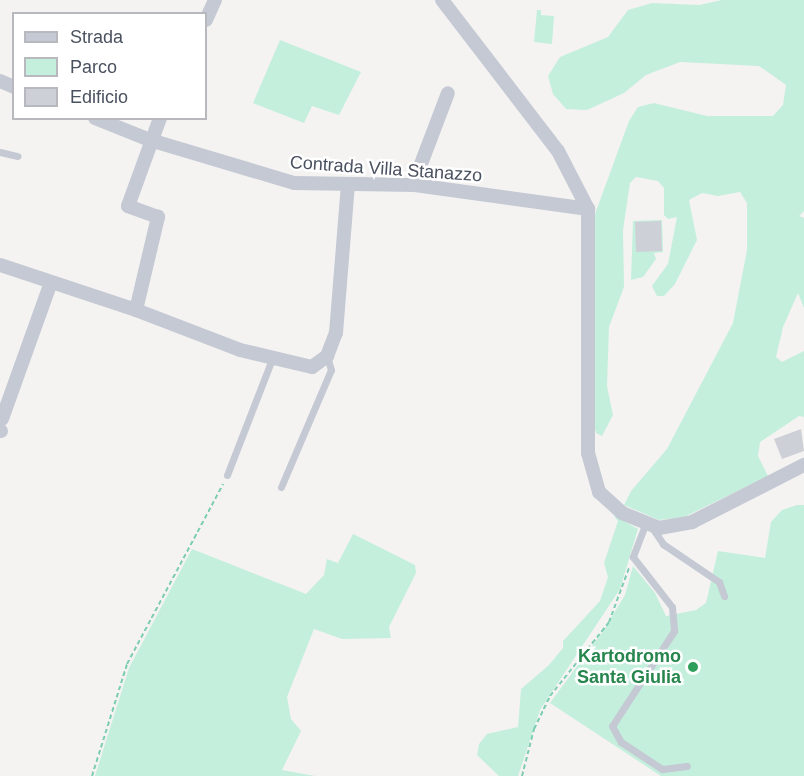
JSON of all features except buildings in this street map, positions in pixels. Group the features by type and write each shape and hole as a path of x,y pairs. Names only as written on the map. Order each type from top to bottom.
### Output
{"street":[{"path":"207,18 214,0"},
{"path":"442,0 558,151 588,209 588,453 599,492 622,513 648,525 692,522 804,465"},
{"path":"412,185 448,93"},
{"name":"Contrada Villa Stanazzo","path":"100,120 150,140 294,183 412,185 588,209"},
{"path":"136,310 158,217 128,206 159,120"},
{"path":"0,265 136,310 272,359 312,367 327,356 336,333 348,184"},
{"path":"1,427 51,282"}],"lane":[{"path":"0,152 18,156"},
{"path":"281,488 332,370 327,356"},
{"path":"227,475 272,359"},
{"path":"687,766 662,769 614,735 613,720 670,642 675,620 667,598 633,557 648,525 663,544 719,582 724,596"}],"path":[{"path":"92,776 128,664 227,475"},
{"path":"522,776 534,729 550,696 609,622 633,557"}],"green space":[{"path":"722,0 804,0 804,211 799,216 804,218 804,308 798,293 783,327 776,357 782,362 804,351 804,417 799,416 760,442 758,456 768,476 684,517 659,520 624,505 631,491 667,449 733,323 747,250 747,203 740,192 718,196 702,193 689,200 697,240 675,284 664,296 657,296 652,286 668,264 677,217 668,219 664,215 664,188 658,181 636,177 630,183 623,230 624,287 609,327 607,386 613,415 602,436 596,433 594,424 595,214 629,121 638,107 654,103 707,116 773,116 783,105 786,85 759,66 680,62 646,75 624,93 587,110 566,109 553,94 548,76 560,57 608,37 628,10 652,3 699,5"},
{"path":"537,10 541,10 541,15 554,16 552,44 534,42"},
{"path":"280,40 361,72 339,115 312,106 304,123 253,103"},
{"path":"662,220 663,252 654,253 656,259 643,277 631,280 633,221"},
{"name":"Kartodromo Santa Giulia","path":"804,505 804,776 661,776 550,703 603,631 625,595 633,566 655,593 666,616 696,610 706,603 718,551 765,558 771,522 782,510"},
{"path":"613,515 638,529 620,589 540,710 518,776 499,776 477,755 479,744 487,734 518,727 521,689 549,665 563,648 563,641 600,601 608,577 604,563 618,521"},
{"path":"353,534 415,565 416,573 389,627 391,638 342,639 314,629 287,697 291,719 301,731 282,770 315,776 95,776 129,668 192,549 306,594 324,575 327,559 338,563"}],"place":[{"name":"Kartodromo Santa Giulia","path":"693,667"}]}
